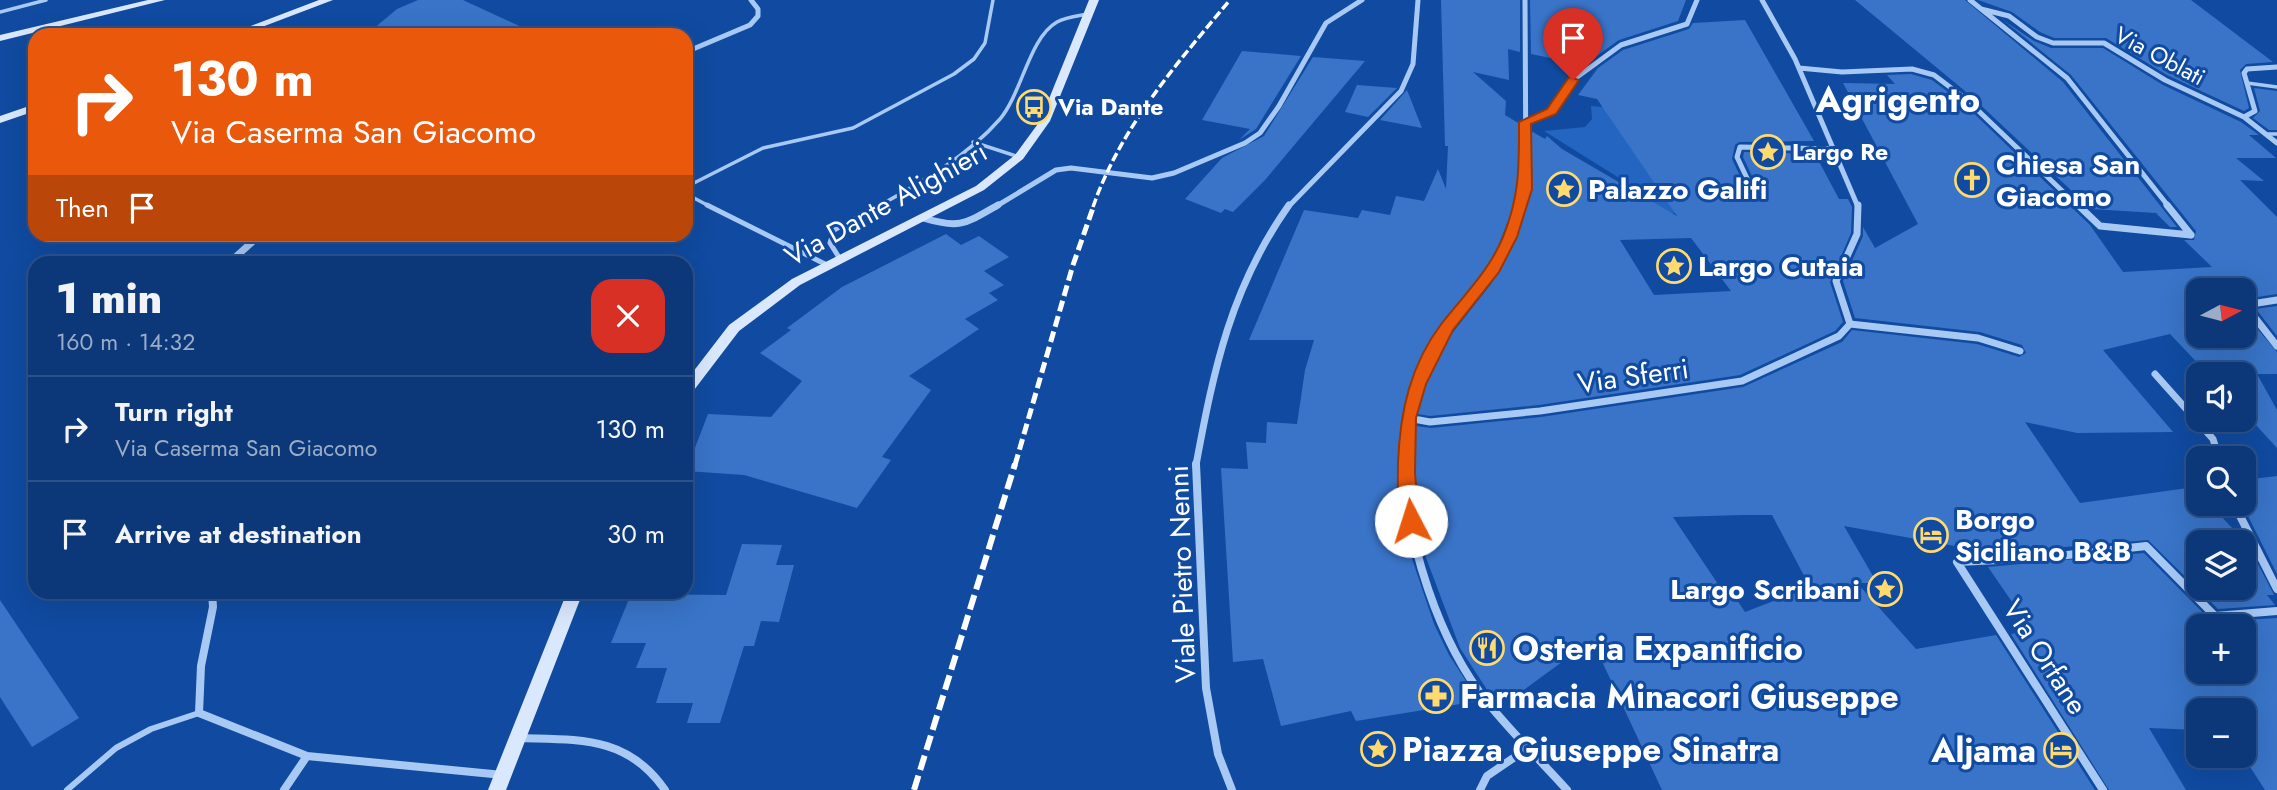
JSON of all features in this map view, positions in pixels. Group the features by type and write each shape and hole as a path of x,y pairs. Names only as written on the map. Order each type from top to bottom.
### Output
{"street":[{"path":"42,28 160,0"},
{"path":"251,28 328,0"},
{"path":"693,49 750,25 758,16 758,9 751,0"},
{"name":"Via Dante Alighieri","path":"693,382 734,328 796,282 980,188 1019,157 1045,121 1094,0"},
{"path":"923,218 950,226 964,225 1056,170 1071,168 1152,178 1174,173 1245,144 1260,133 1279,106 1326,23 1362,0"},
{"name":"Viale Pietro Nenni","path":"1232,790 1217,754 1206,688 1195,470 1214,368 1235,305 1265,240 1289,205 1401,91 1413,64 1418,0"},
{"path":"1525,0 1525,189 1510,237 1494,269 1446,328 1427,360 1408,418 1406,473 1411,521 1421,569 1435,615 1486,701 1567,790"},
{"path":"1525,122 1552,111 1573,80 1621,45 1687,24 1697,0"},
{"path":"1762,0 1799,68 1858,202 1861,223 1836,281 1850,324 1978,338 2020,351"},
{"path":"1799,68 1842,72 1912,69 1934,75 1967,100 2100,226 2191,235 2067,78 1970,0"},
{"name":"Via Oblati","path":"1981,9 2009,16 2037,37 2053,43 2104,43 2165,80 2244,117 2277,143"},
{"path":"0,38 28,31"},
{"path":"2244,117 2255,111 2244,73 2247,69 2277,67"},
{"path":"0,120 28,110"},
{"path":"1753,191 1737,157 1740,147 1835,149"},
{"path":"237,256 252,242"},
{"path":"2256,303 2277,300"},
{"path":"2256,318 2277,346"},
{"name":"Via Sferri","path":"1408,418 1430,422 1540,411 1742,381 1839,336 1850,324"},
{"path":"2155,374 2213,439 2215,446"},
{"path":"2238,516 2277,589"},
{"name":"Via Orfane","path":"2103,790 1956,562 2040,558 2146,545 2215,616 2277,611"},
{"path":"212,599 201,666 199,713 307,756 500,783 572,599"},
{"path":"518,738 604,742 629,751 649,767 665,790"},
{"path":"1480,790 1487,776 1528,748"},
{"path":"284,790 307,756"}],"lane":[{"path":"0,12 46,0"},
{"path":"693,183 763,148 853,128 954,74 974,59 985,43 993,0"},
{"path":"835,263 830,243 834,230 943,167 990,128 1015,97 1037,48 1055,22 1091,13"},
{"path":"2247,83 2277,87"},
{"path":"2268,134 2277,134"},
{"path":"973,142 1019,157"},
{"path":"693,197 835,263"},
{"path":"67,790 116,748 151,729 199,713"}],"shaded area":[{"path":"1591,106 1614,108 1630,147 1650,160 1688,211 1663,215 1616,176 1544,131 1585,127 1592,119"}],"building":[{"path":"418,0 463,0 524,28 374,28 397,9"},
{"path":"1441,0 1520,0 1520,52 1508,49 1509,80 1473,72 1506,101 1505,115 1520,124 1521,188 1493,259 1428,345 1402,418 1400,494 1412,559 1434,624 1449,655 1479,701 1356,721 1351,711 1281,726 1263,659 1233,662 1221,468 1248,469 1246,442 1266,443 1267,422 1297,424 1305,370 1314,340 1249,340 1304,210 1358,218 1362,210 1390,215 1396,196 1424,201 1438,169 1446,189 1448,146 1445,146"},
{"path":"1530,0 1686,0 1678,21 1619,40 1584,65 1531,54"},
{"path":"1855,0 1965,0 2063,82 2177,227 2170,227 2156,213 2091,209 1971,96"},
{"path":"1978,0 2191,0 2273,62 2246,64 2240,70 2249,108 2244,111 2167,75 2106,38 2054,38 2040,32 2012,12"},
{"path":"1745,20 1814,141 1739,142 1735,145 1732,159 1748,193 1753,196 1758,189 1743,157 1744,152 1815,154 1839,199 1848,199 1852,207 1851,233 1830,282 1843,322 1835,331 1740,375 1539,405 1430,416 1418,414 1428,375 1439,350 1491,284 1512,248 1531,189 1531,131 1545,139 1547,136 1562,149 1677,216 1597,99 1578,95 1598,68 1623,50 1689,29 1693,23","holes":["1691,238 1731,291 1654,295 1620,240"]},
{"path":"2003,20 2034,41 2051,48 2103,48 2163,85 2241,122 2259,135 2249,135 2276,158 2236,158 2264,181 2240,180 2277,217 2277,294 2256,297 2256,278 2186,278 2186,348 2256,348 2256,327 2277,352 2277,374 2257,374 2277,410 2277,448 2256,425 2256,362 2197,362 2170,334 2103,350 2173,432 2077,433 2025,422 2080,503 2186,488 2186,516 2221,516 2234,530 2186,530 2186,577 2148,540 1980,554 1977,550 1844,526 1877,583 1857,583 1916,649 1996,635 2095,790 1662,790 1592,640 1517,695 1493,699 1460,648 1425,555 1414,493 1416,426 1431,428 1541,417 1743,387 1842,342 1852,330 1977,344 2019,357 2026,353 2022,345 1980,332 1855,318 1843,281 1863,236 1863,227 1875,248 1918,224 1843,83 1895,84 1887,75 1911,74 1932,80 1964,104 2090,225 2123,272 2212,267 2184,240 2194,240 2196,231 2071,75","holes":["1772,515 1810,587 1745,612 1735,597 1728,599 1673,517"]},
{"path":"1242,51 1301,56 1256,129 1239,140 1250,129 1202,120"},
{"path":"1313,57 1365,61 1265,180 1233,212 1225,209 1221,213 1185,199 1222,158 1264,136"},
{"path":"1357,85 1397,88 1368,117 1345,112"},
{"path":"2254,88 2277,91 2277,130 2269,130 2253,118 2260,111"},
{"path":"1407,90 1422,128 1380,120"},
{"path":"946,234 961,245 979,236 1009,257 984,271 1004,285 989,293 998,300 965,319 979,329 909,376 931,390 882,457 891,460 857,508 744,475 693,471 693,453 708,414 771,417 802,381 760,353 791,330 787,328 842,287"},
{"path":"2277,306 2277,336 2256,309"},
{"path":"2277,476 2277,574 2248,516 2256,516 2256,479"},
{"path":"742,544 782,545 776,565 794,565 779,622 761,621 754,646 744,646 720,723 687,723 693,703 656,703 667,668 636,668 646,643 611,643 629,599 693,599 693,595 726,595"},
{"path":"2144,553 2186,596 2186,600 2190,600 2204,614 2186,614 2186,684 2256,684 2256,619 2277,618 2277,790 2265,790 2251,768 2256,768 2256,698 2186,698 2186,730 2149,728 2186,790 2109,790 2011,634 2032,631 1988,567"},
{"path":"2256,560 2274,595 2267,595 2275,605 2218,609 2209,600 2256,600"},
{"path":"0,600 79,718 32,747 0,697"}],"railway":[{"path":"1093,207 1118,150 1152,97 1230,0"},
{"path":"1015,465 1073,265 1094,205"},
{"path":"914,790 1015,464"}],"place":[{"name":"Via Dante","path":"1034,107"},
{"name":"Largo Re","path":"1768,152"},
{"name":"Chiesa San Giacomo","path":"1972,180"},
{"name":"Palazzo Galifi","path":"1564,189"},
{"name":"Largo Cutaia","path":"1674,266"},
{"name":"Borgo Siciliano B&B","path":"1931,535"},
{"name":"Largo Scribani","path":"1885,589"},
{"name":"Osteria Expanificio","path":"1487,648"},
{"name":"Farmacia Minacori Giuseppe","path":"1436,696"},
{"name":"Piazza Giuseppe Sinatra","path":"1378,749"},
{"name":"Aljama","path":"2061,750"}],"district":[{"name":"Agrigento","path":"1898,100"}],"route":[{"path":"1411,521 1406,473 1408,418 1418,384 1427,360 1446,328 1494,269 1510,237 1525,189 1525,122 1552,111 1573,80"}]}
